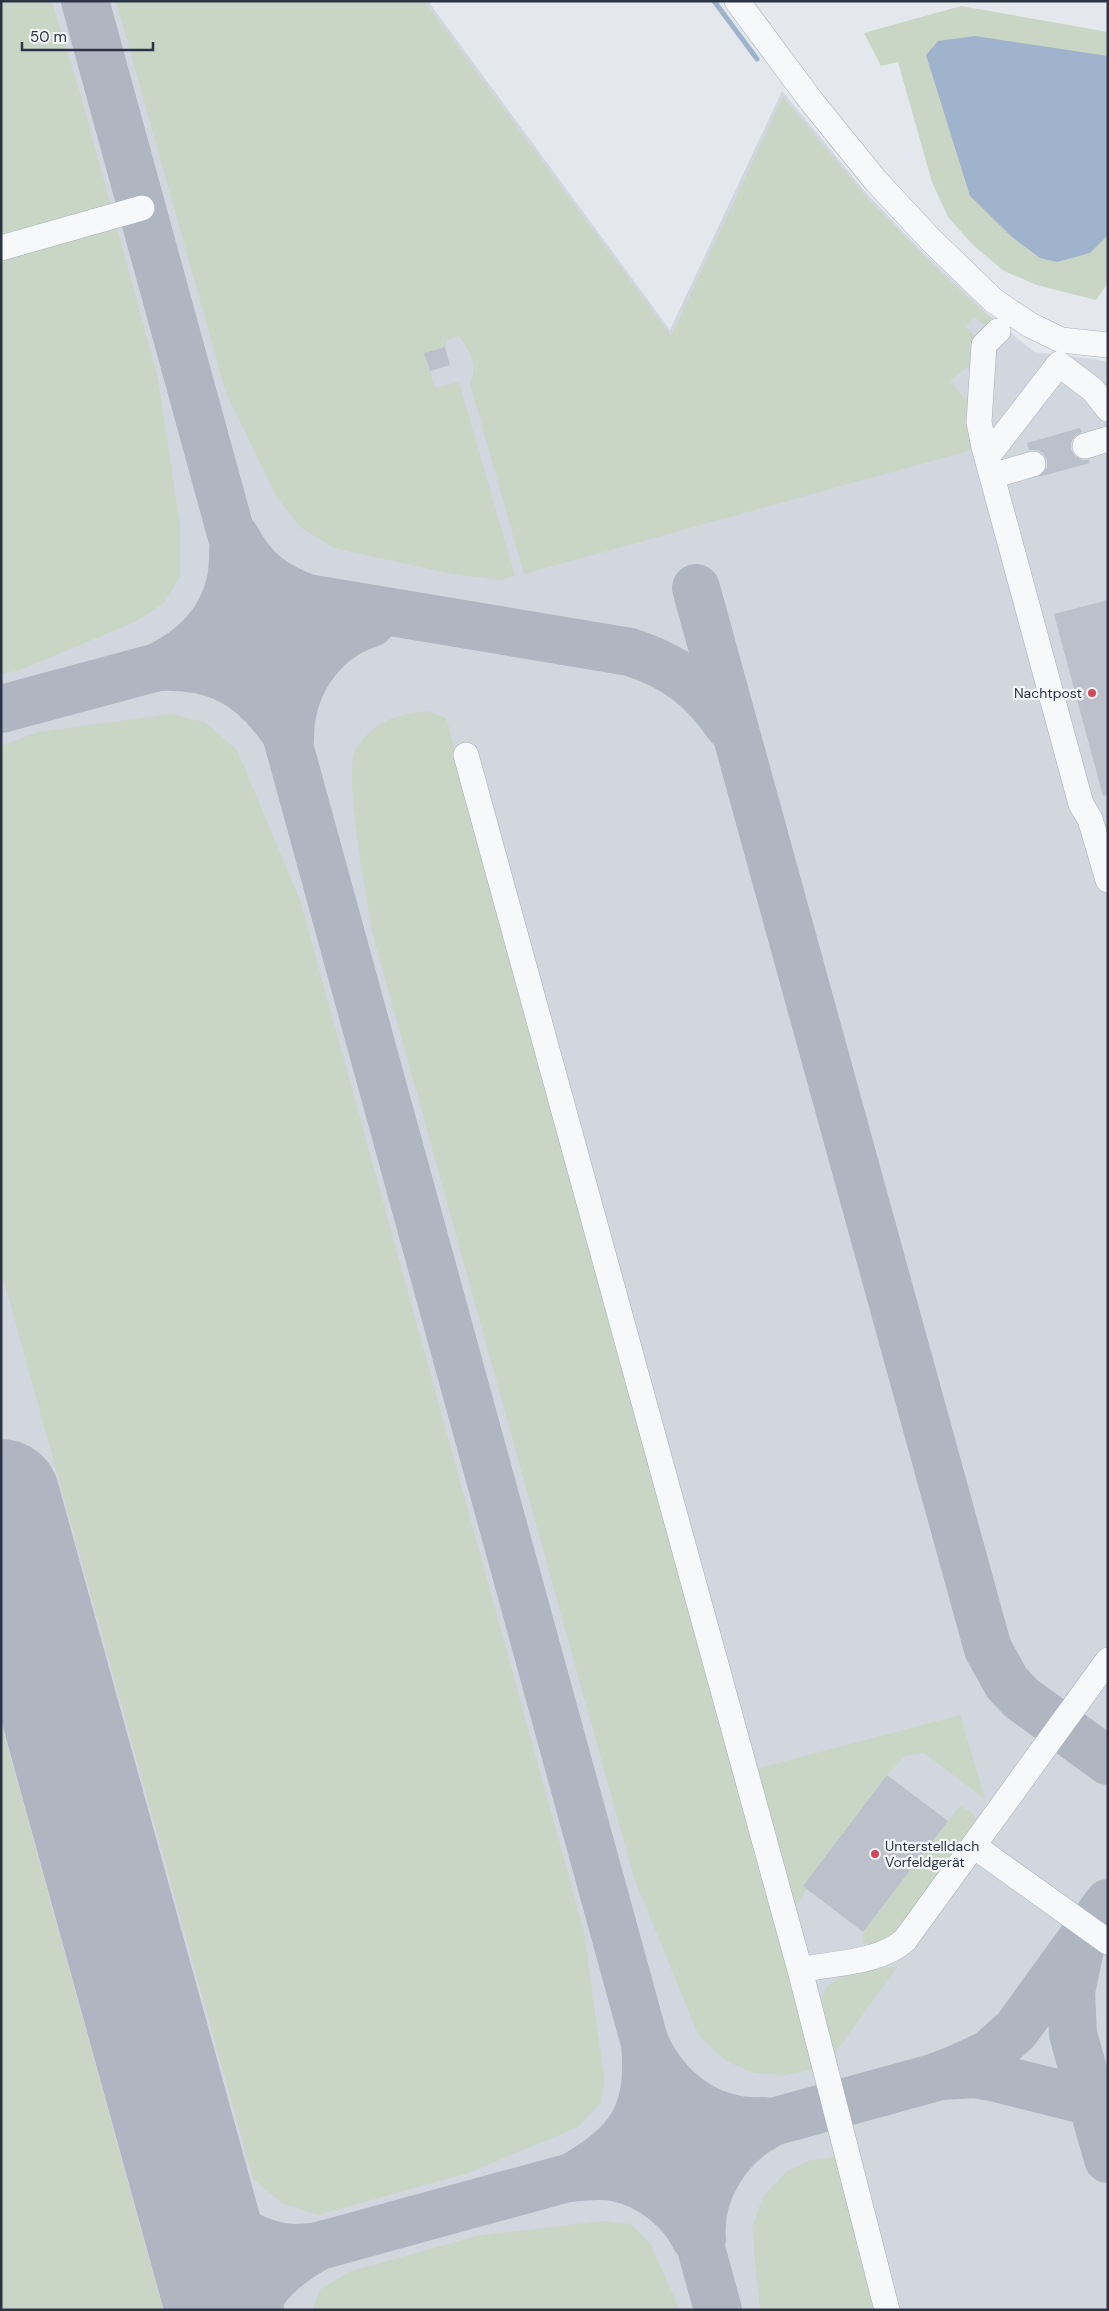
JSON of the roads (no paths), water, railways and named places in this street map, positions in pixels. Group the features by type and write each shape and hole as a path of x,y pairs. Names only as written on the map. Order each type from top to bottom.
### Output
{"lane":[{"path":"737,1 812,102 876,181 931,240 994,301 1030,325 1061,340 1108,345"},
{"path":"1,248 142,208"},
{"path":"998,331 984,345 979,422 989,467 1081,804 1090,819 1108,880"},
{"path":"989,467 1059,364 1094,390 1108,409"},
{"path":"989,467 1033,464"},
{"path":"466,755 800,1970 887,2310"},
{"path":"800,1970 875,1956 898,1947 905,1940 1108,1660"},
{"path":"974,1846 1108,1942"}],"water":[{"path":"975,36 1108,56 1108,235 1090,253 1057,262 1040,258 1012,237 970,196 926,55 938,41"}],"waterway":[{"path":"714,1 757,59"}],"place":[{"name":"Nachtpost","path":"1092,693"},
{"name":"Unterstelldach Vorfeldgerät","path":"875,1854"}]}
